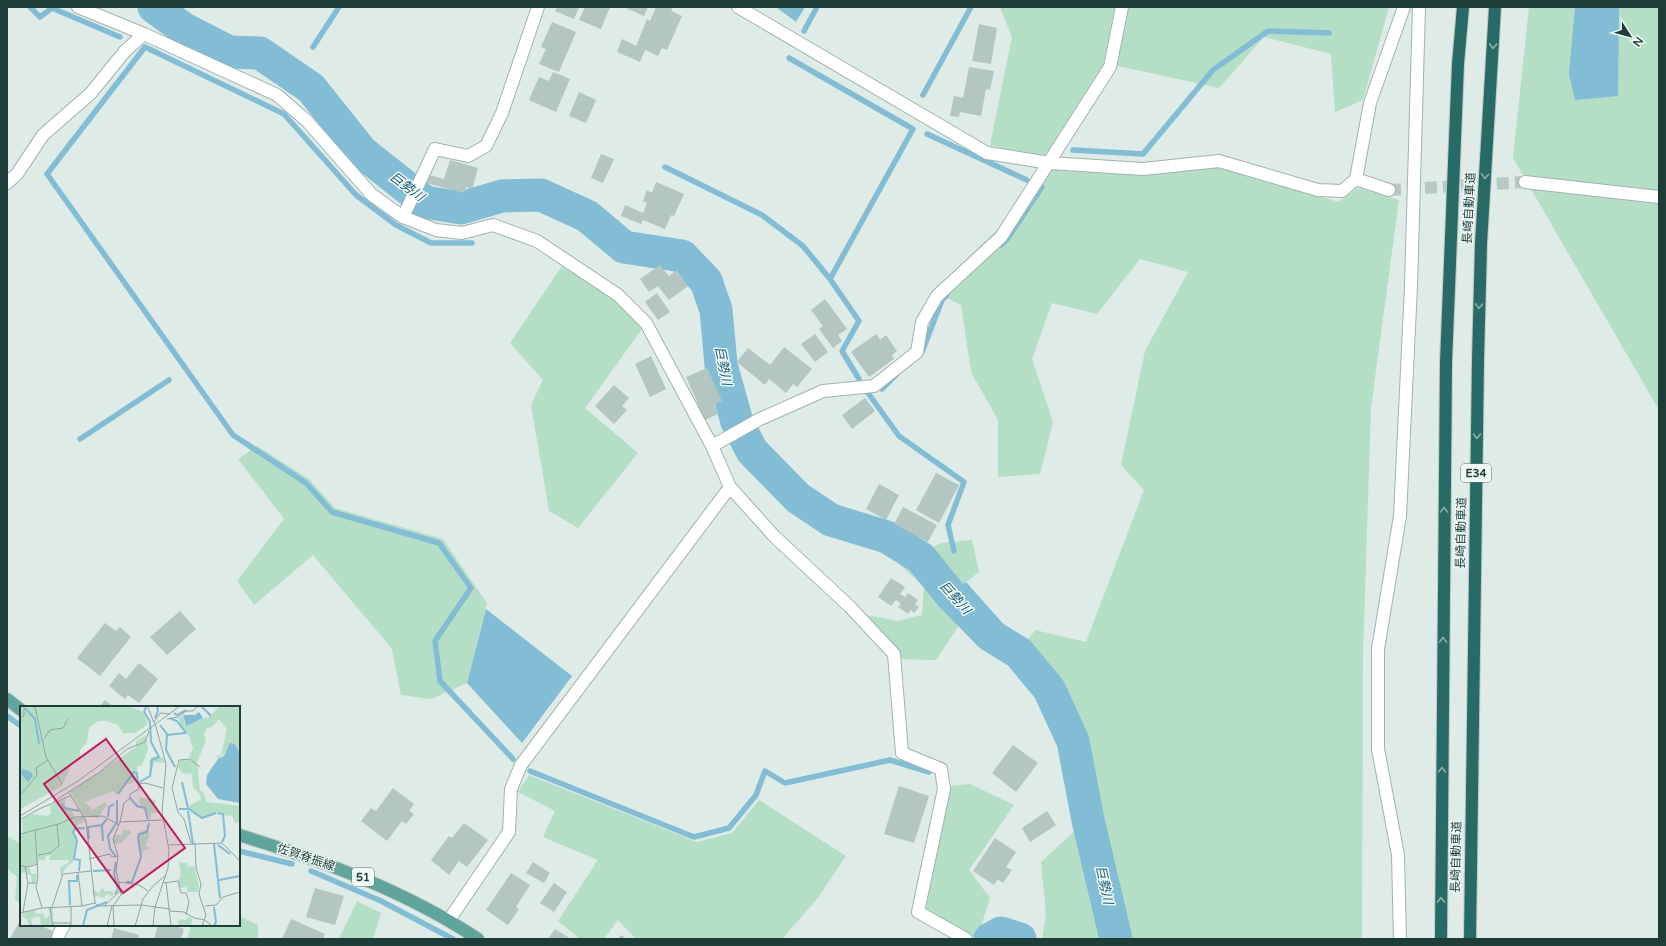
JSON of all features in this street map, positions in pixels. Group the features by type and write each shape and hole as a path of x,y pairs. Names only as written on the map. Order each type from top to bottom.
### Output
{"highway":[{"name":"長崎自動車道","path":"1441,939 1446,362 1458,64 1463,7"},
{"name":"長崎自動車道","path":"1470,939 1478,337 1481,244 1495,7"}],"main road":[{"path":"7,699 20,709"},
{"name":"佐賀脊振線","path":"240,835 303,854 360,876 449,920 478,939"}],"street":[{"path":"78,7 144,34 277,95 307,121 372,195 403,217 436,230 462,233 493,225 537,241 618,295 646,323 712,446 730,487 774,536 850,607 894,654 902,753 941,768 944,789 918,912 966,939"},
{"path":"403,217 435,149 468,156 486,146 502,113 538,7"},
{"path":"738,7 987,153 1050,163 1143,169 1219,161 1318,190 1342,191 1356,179 1370,103 1404,7"},
{"path":"712,446 760,419 823,391 874,386 916,352 922,322 937,296 1001,237 1050,163 1110,67 1122,7"},
{"path":"1400,939 1398,855 1378,749 1378,649 1400,516 1411,270 1419,7"},
{"path":"7,183 17,174 44,135 91,93 125,51 144,34"},
{"path":"1356,179 1389,190"},
{"path":"1526,182 1659,197"},
{"path":"449,920 509,832 510,789 521,765 730,487"},
{"path":"58,939 63,926"}],"green space":[{"path":"1000,7 1389,7 1363,100 1335,112 1331,54 1264,37 1219,88 1104,63 1043,159 990,145 1012,37"},
{"path":"1529,7 1659,7 1659,410 1513,158"},
{"path":"1221,166 1255,179 1339,202 1358,188 1399,200 1371,408 1363,654 1362,939 1042,939 1046,914 1041,862 1082,824 1067,745 1052,714 1049,689 1038,666 1023,647 1035,630 1086,642 1144,490 1121,465 1145,351 1188,272 1140,259 1097,314 1052,303 1032,359 1053,422 1040,474 998,477 998,420 971,372 961,305 933,291 999,228 1030,186 1051,169 1145,175"},
{"path":"562,266 614,300 642,329 585,408 638,453 578,528 549,511 531,405 543,380 510,343"},
{"path":"257,446 309,479 335,508 443,539 487,603 467,683 431,699 401,695 392,649 313,555 254,605 237,581 284,519 238,459"},
{"path":"972,540 979,572 945,598 960,624 936,660 891,659 847,611 898,621 922,615 924,587 900,565 941,543"},
{"path":"529,775 697,842 732,833 759,800 846,856 817,899 782,939 636,939 618,920 604,939 580,939 558,921 598,860 543,837 555,811 518,792"},
{"path":"970,784 1014,805 969,870 990,898 977,939 921,907 951,786"},
{"path":"7,836 20,843 20,903 15,900 17,877 7,869"},
{"path":"357,901 381,913 373,939 339,939"},
{"path":"240,916 258,925 258,939 187,939 191,926 240,926"}],"water":[{"path":"776,7 805,7 796,22"},
{"path":"1575,7 1619,7 1618,96 1575,100 1569,74"},
{"path":"966,582 1015,637 1038,666 1049,689 960,624 944,598"},
{"path":"486,609 572,676 522,743 467,683"}],"building":[{"path":"557,7 579,7 574,19 555,11"},
{"path":"585,7 610,7 601,29 579,20"},
{"path":"626,7 648,7 644,16"},
{"path":"656,7 673,7 671,11 682,16 667,50 662,48 658,56 645,50 640,62 617,52 622,39 636,46 647,19 650,21"},
{"path":"552,22 576,32 559,72 539,64 546,49 541,47"},
{"path":"979,24 997,28 991,64 972,61"},
{"path":"969,67 994,71 990,90 986,89 981,116 960,112 959,117 950,116 954,96 963,98"},
{"path":"553,72 570,79 556,112 529,100 539,77 549,81"},
{"path":"579,92 596,100 586,123 569,116"},
{"path":"601,154 614,159 603,183 591,178"},
{"path":"450,160 478,168 472,189 466,187 464,193 427,183 429,175 444,179"},
{"path":"656,182 684,194 674,216 671,215 665,229 643,220 641,224 621,216 625,205 643,213 647,203 643,201 647,190 652,193"},
{"path":"660,265 669,276 677,270 688,286 669,300 658,286 649,292 640,279"},
{"path":"657,293 670,312 658,320 645,302"},
{"path":"825,299 847,329 838,335 842,341 833,348 819,329 823,326 811,310"},
{"path":"815,334 828,352 815,362 801,344"},
{"path":"876,334 880,340 886,335 897,351 892,355 894,359 869,377 851,352"},
{"path":"784,347 812,369 797,387 793,384 786,393 769,379 765,385 737,362 748,348 770,365"},
{"path":"651,356 666,389 650,397 635,364"},
{"path":"707,368 722,401 714,405 718,414 705,420 686,377"},
{"path":"614,385 629,398 622,406 627,410 614,424 595,406"},
{"path":"865,398 875,411 852,429 842,415"},
{"path":"936,473 959,485 939,523 916,510"},
{"path":"879,484 899,495 886,520 866,509"},
{"path":"903,507 937,525 928,542 894,524"},
{"path":"891,578 905,587 900,594 905,597 908,593 918,600 915,604 919,607 914,613 911,610 908,614 898,607 901,604 896,600 891,606 878,597"},
{"path":"180,611 196,629 167,655 150,637"},
{"path":"105,623 116,631 120,627 131,637 100,676 77,658"},
{"path":"139,663 158,679 139,703 128,695 125,699 109,686 119,673 126,679"},
{"path":"105,700 113,706 100,706"},
{"path":"1013,745 1038,763 1016,792 992,773"},
{"path":"899,786 929,796 914,843 884,834"},
{"path":"393,788 414,804 409,811 414,814 406,824 402,821 387,841 361,821 371,808 376,811"},
{"path":"1047,811 1056,825 1030,842 1022,828"},
{"path":"464,823 488,840 467,867 459,861 449,875 431,860 449,836 452,838"},
{"path":"995,838 1016,852 1006,867 1012,870 1003,883 998,879 994,885 973,871"},
{"path":"533,862 550,873 544,883 526,873"},
{"path":"511,873 530,885 516,907 519,909 508,925 486,910"},
{"path":"554,883 567,892 554,912 540,903"},
{"path":"315,888 344,896 335,925 306,917"},
{"path":"291,919 325,934 323,939 282,939"},
{"path":"20,920 20,926 42,926 54,932 50,939 10,939"},
{"path":"158,926 174,926 184,929 181,939 154,939"},
{"path":"114,928 139,935 138,939 111,939"},
{"path":"555,929 571,939 548,939"},
{"path":"621,935 627,939 618,939"}],"waterway":[{"path":"30,7 40,17 52,8 120,37"},
{"name":"巨勢川","path":"154,7 184,29 229,52 260,53 311,88 362,152 425,202 461,208 502,196 541,195 587,216 624,247 682,256 706,281 716,310 721,365 737,422 752,451 798,498 831,520 887,537 921,558 950,594 990,635 1019,653 1049,689 1073,741 1088,820 1116,939"},
{"path":"313,47 339,7"},
{"path":"804,31 817,7"},
{"path":"923,95 971,7"},
{"path":"1073,150 1143,154 1213,70 1268,31 1329,33"},
{"path":"472,243 431,243 396,225 356,195 284,114 145,47 47,174 233,435 306,483 332,512 439,543 471,588 435,641 440,681 513,759"},
{"path":"789,58 913,129 830,279 859,321 842,351 859,379"},
{"path":"927,134 1027,180"},
{"path":"665,167 762,215 803,246 830,279"},
{"path":"1001,245 1008,238 1042,187"},
{"path":"922,352 942,300 946,296"},
{"path":"882,389 896,375"},
{"path":"80,439 169,380"},
{"path":"868,393 899,436 964,482 948,525 954,551"},
{"path":"7,716 20,725"},
{"path":"530,771 694,837 729,828 756,795 765,771 785,783 890,760 929,772"},
{"path":"240,851 292,864"},
{"path":"311,871 381,901 453,939"},
{"name":"巨勢川","path":"990,939 1001,933 1020,939"}],"tunnel":[{"path":"1389,190 1525,182"}]}
